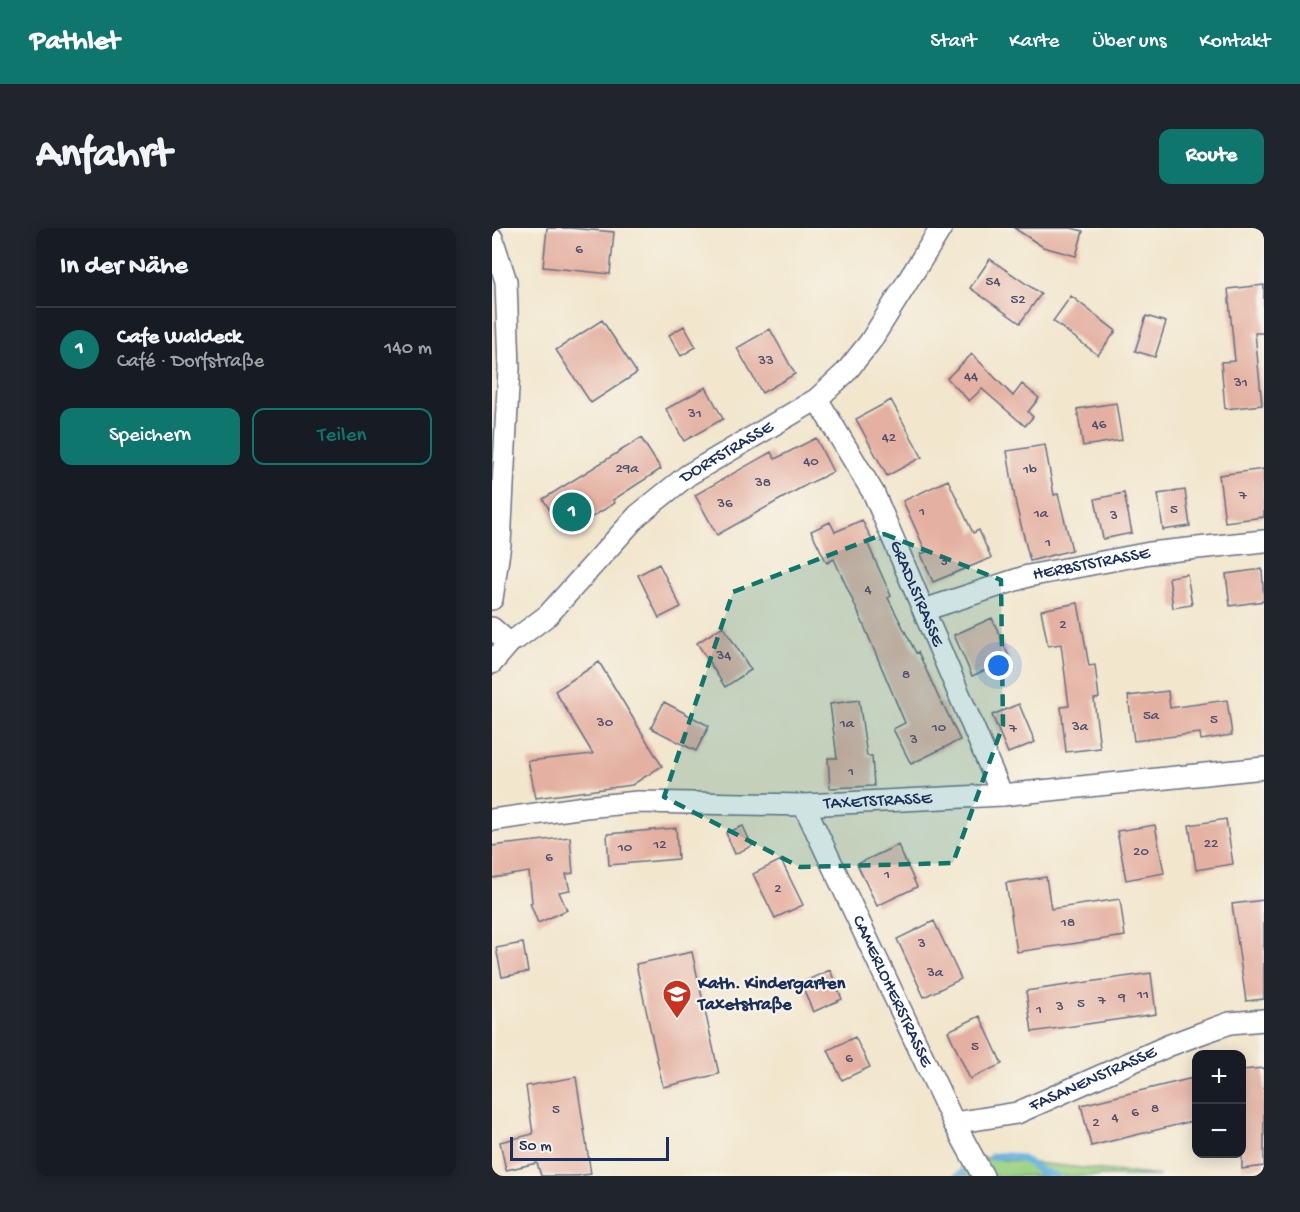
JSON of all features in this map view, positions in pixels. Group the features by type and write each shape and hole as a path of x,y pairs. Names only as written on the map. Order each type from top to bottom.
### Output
{"street":[{"name":"DORFSTRASSE","path":"492,663 509,643 548,615 638,515 688,475 818,399 846,372 870,342 941,228"},
{"path":"492,238 506,281 509,368 499,417 500,544 492,599"},
{"name":"GRADLSTRASSE","path":"818,399 874,494 1002,795"},
{"name":"HERBSTSTRASSE","path":"924,610 1028,576 1150,553 1264,540"},
{"path":"492,628 509,643"},
{"name":"TAXETSTRASSE","path":"492,820 638,802 804,805 1002,795 1264,768"},
{"name":"CAMERLOHERSTRASSE","path":"804,805 954,1123 983,1176"},
{"name":"FASANENSTRASSE","path":"954,1123 1017,1113 1170,1045 1230,1023 1264,1020"}],"highlighted area":[{"path":"884,534 1001,580 1003,725 953,863 800,867 664,797 733,592"}],"green space":[{"path":"978,1157 1160,1176 954,1176"}],"building":[{"path":"547,228 614,232 610,274 543,267"},
{"path":"1014,228 1071,228 1083,231 1076,256 1043,247"},
{"path":"990,259 1041,294 1020,323 970,288"},
{"path":"1264,285 1264,333 1255,333 1262,405 1225,409 1221,362 1235,361 1228,289"},
{"path":"1071,296 1116,331 1098,355 1053,321"},
{"path":"1146,316 1166,322 1155,357 1135,351"},
{"path":"602,320 637,373 591,403 556,350"},
{"path":"684,326 696,347 681,356 669,335"},
{"path":"770,329 795,374 762,393 737,348"},
{"path":"972,354 1013,396 1022,384 1039,398 1028,412 1033,417 1025,426 982,389 969,401 947,378"},
{"path":"706,387 723,419 684,441 666,409"},
{"path":"891,400 922,457 887,476 856,419"},
{"path":"1116,403 1122,440 1083,446 1077,409"},
{"path":"641,438 661,469 613,500 615,503 564,534 543,499"},
{"path":"816,438 833,472 717,535 695,495 771,452 775,459"},
{"path":"1045,445 1054,495 1058,494 1072,550 1030,561 1016,505 1007,451"},
{"path":"1264,469 1264,517 1225,522 1219,475"},
{"path":"948,480 973,533 979,530 991,558 933,582 921,554 926,552 903,501"},
{"path":"1185,490 1190,526 1163,530 1158,494"},
{"path":"1124,493 1132,533 1103,539 1095,499"},
{"path":"862,520 872,540 867,542 891,596 888,598 916,653 918,652 960,740 911,764 893,729 905,723 862,621 834,559 827,563 811,531 830,522 835,532"},
{"path":"659,564 681,607 659,618 638,575"},
{"path":"1262,569 1264,601 1230,606 1226,574"},
{"path":"1187,574 1192,605 1173,608 1169,577"},
{"path":"1078,603 1089,666 1095,665 1099,698 1094,699 1100,748 1066,752 1061,707 1069,706 1061,644 1048,646 1041,610"},
{"path":"992,618 1010,659 972,676 954,635"},
{"path":"723,626 751,670 725,687 697,643"},
{"path":"599,662 662,766 632,785 536,798 528,761 593,754 555,691"},
{"path":"1168,691 1170,708 1227,700 1232,735 1201,740 1200,733 1134,741 1128,696"},
{"path":"859,700 867,756 872,756 874,786 830,788 828,758 837,758 830,704"},
{"path":"664,702 709,726 696,751 651,728"},
{"path":"1019,704 1035,742 1008,753 992,715"},
{"path":"1226,819 1233,864 1196,870 1189,825"},
{"path":"1155,825 1164,873 1126,880 1117,831"},
{"path":"743,826 752,846 735,854 726,833"},
{"path":"676,828 678,859 609,865 607,834"},
{"path":"570,837 573,873 566,874 570,890 559,892 567,910 538,923 530,903 532,902 529,872 492,878 492,846"},
{"path":"898,845 917,887 877,906 857,864"},
{"path":"781,860 803,905 775,918 753,874"},
{"path":"1046,877 1051,909 1120,899 1125,936 1017,952 1006,883"},
{"path":"1264,900 1264,999 1246,1001 1232,904"},
{"path":"934,921 961,979 924,997 897,939"},
{"path":"523,943 528,972 502,977 496,948"},
{"name":"Kath. Kindergarten Taxetstraße","path":"692,952 719,1074 663,1087 636,964"},
{"path":"830,970 842,999 813,1012 801,983"},
{"path":"1151,973 1156,1014 1032,1032 1026,991"},
{"path":"980,1016 1002,1064 970,1079 948,1031"},
{"path":"855,1037 870,1067 842,1080 828,1050"},
{"path":"1264,1068 1264,1166 1242,1169 1242,1158 1246,1158 1246,1070"},
{"path":"576,1077 591,1174 541,1176 537,1163 506,1170 500,1142 533,1134 526,1086"},
{"path":"1192,1078 1192,1121 1091,1146 1081,1105"}],"waterway":[{"path":"992,1157 1007,1156 1027,1161 1043,1176"},
{"path":"1039,1170 1056,1176"},
{"path":"958,1176 962,1173"}],"place":[{"name":"Cafe Waldeck","path":"572,512"},
{"name":"Kath. Kindergarten Taxetstraße","path":"677,1020"}]}
